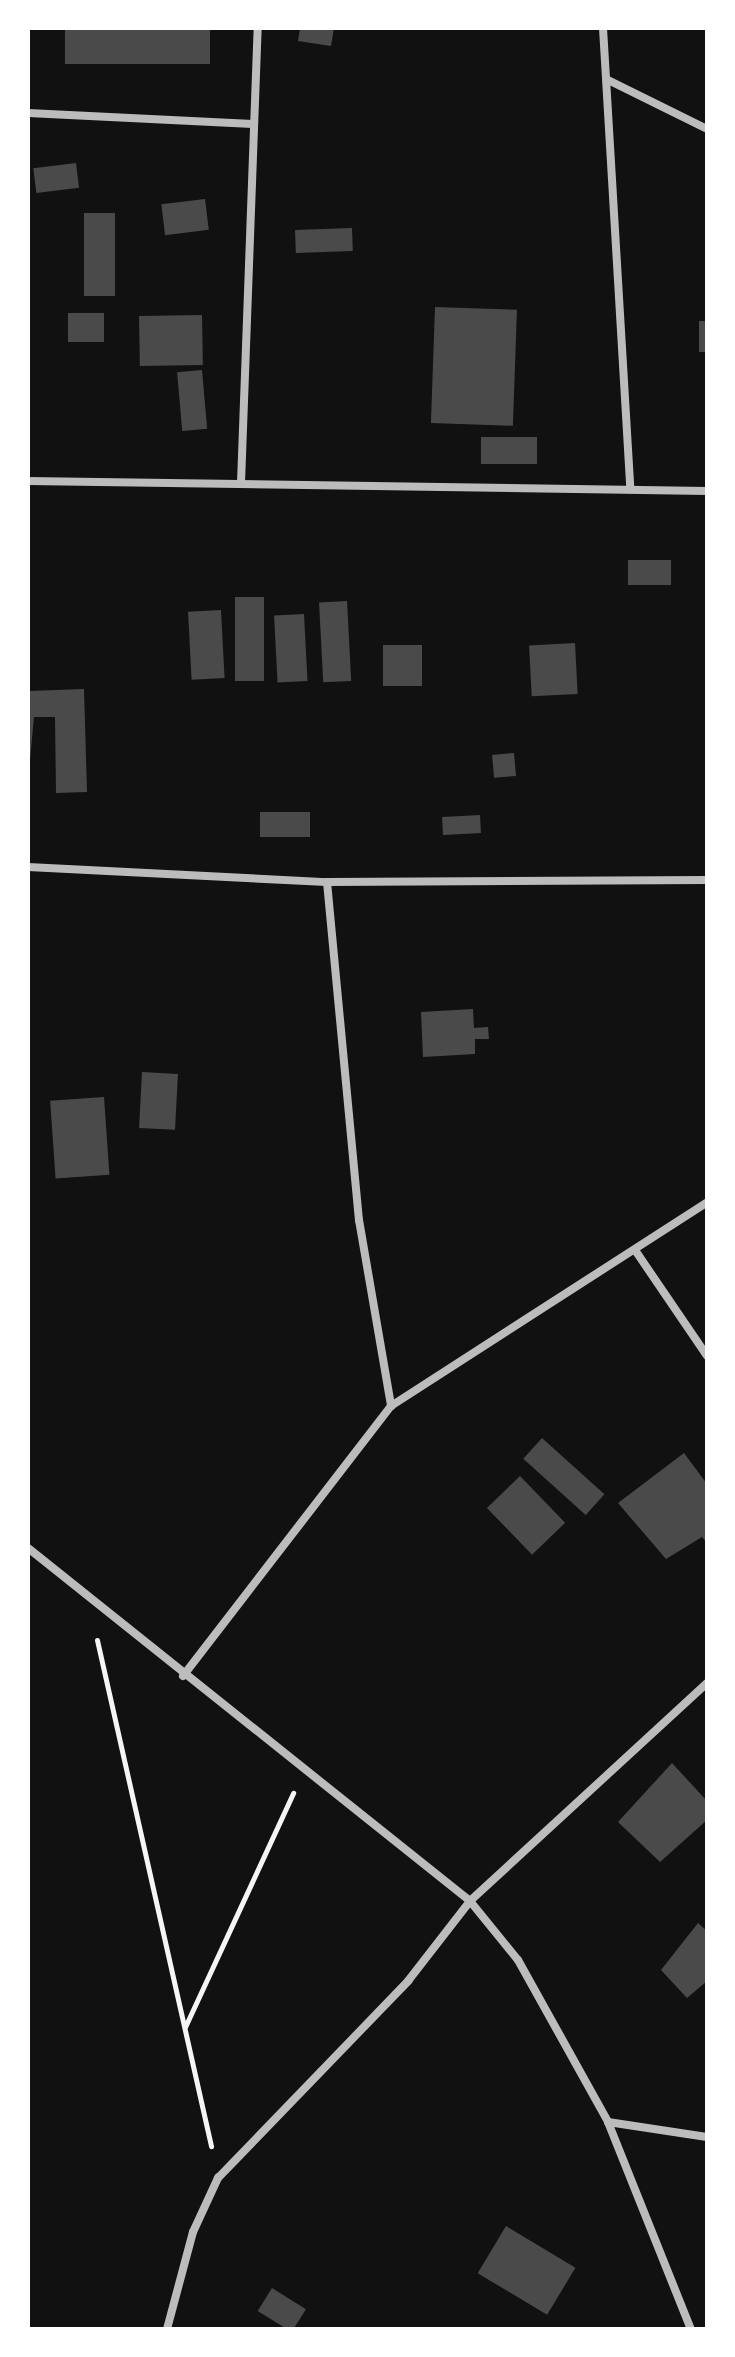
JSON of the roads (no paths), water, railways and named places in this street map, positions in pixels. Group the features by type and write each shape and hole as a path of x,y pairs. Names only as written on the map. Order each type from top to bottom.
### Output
{"street":[{"path":"241,483 258,28"},
{"path":"603,28 630,486"},
{"path":"608,80 707,129"},
{"path":"28,113 253,124"},
{"path":"28,481 630,486 707,491"},
{"path":"28,867 327,882 707,880"},
{"path":"327,882 359,1220 391,1406"},
{"path":"183,1676 391,1406 707,1202"},
{"path":"635,1250 707,1356"},
{"path":"28,1548 183,1676 470,1901 518,1960 608,2122 691,2329"},
{"path":"167,2329 193,2232 218,2178 408,1981 470,1901 707,1683"},
{"path":"608,2122 707,2137"}]}
